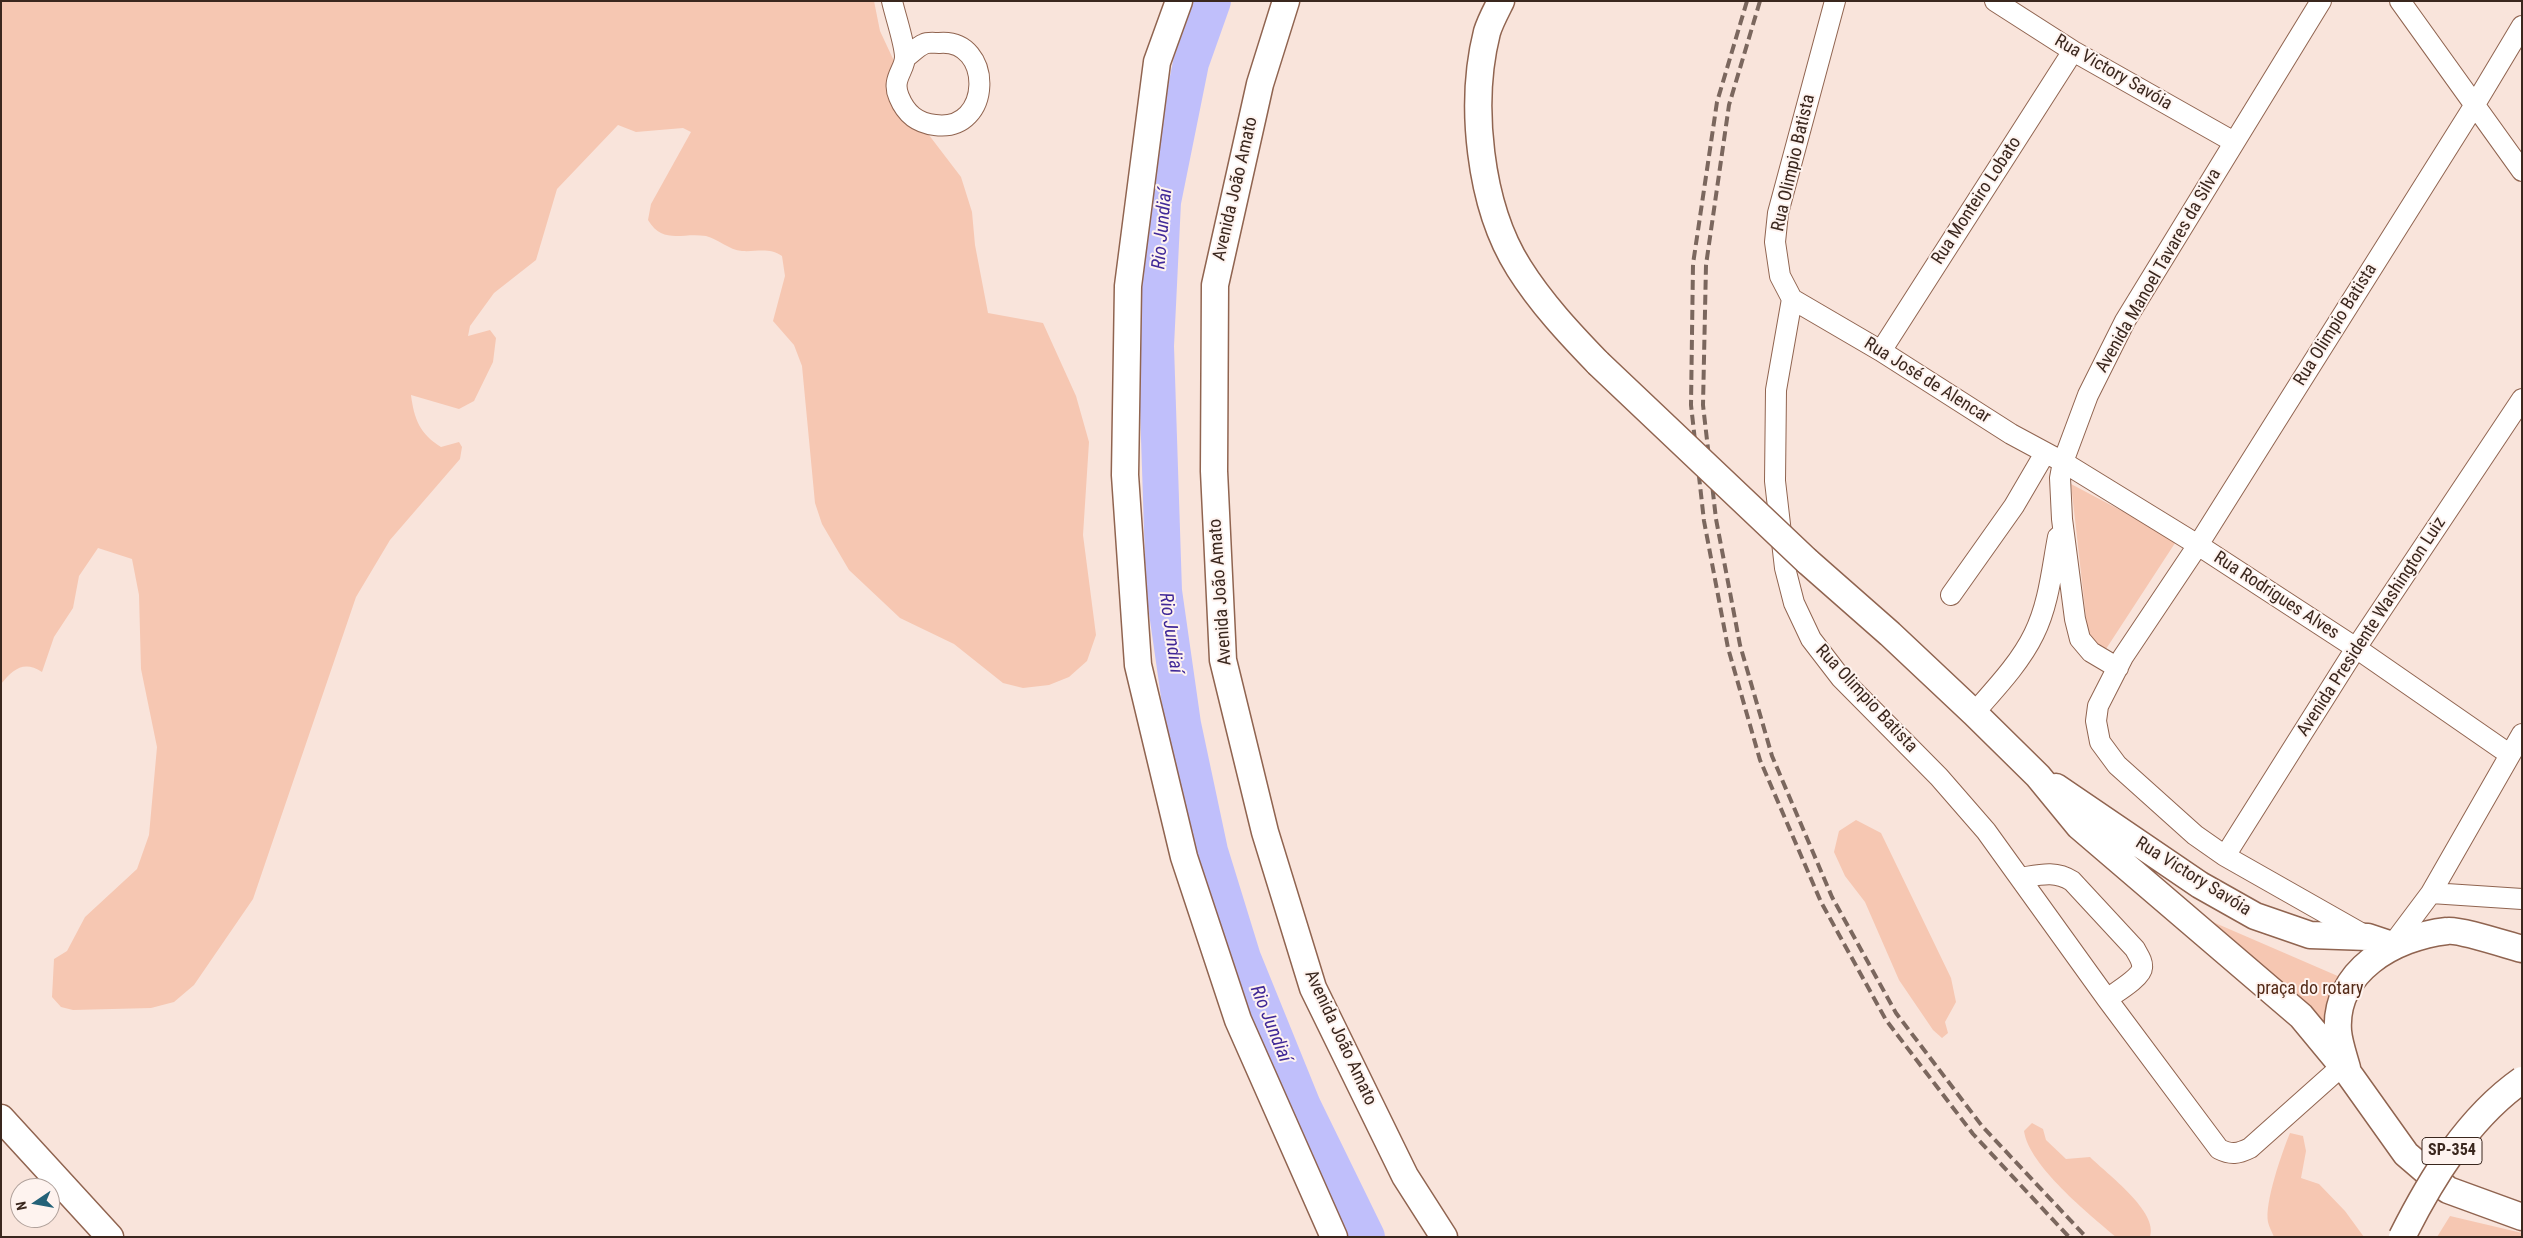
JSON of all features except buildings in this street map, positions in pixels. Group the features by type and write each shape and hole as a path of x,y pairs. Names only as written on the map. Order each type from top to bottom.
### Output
{"main road":[{"path":"1179,1 1157,62 1128,286 1125,475 1138,666 1184,857 1238,1020 1334,1237"},
{"name":"Avenida João Amato","path":"1286,1 1260,84 1215,284 1214,471 1223,660 1265,832 1313,988 1405,1176 1444,1237"},
{"path":"1501,1 1487,31 1478,91 1483,168 1495,217 1518,266 1552,315 1598,364 1807,561 1890,634 1974,713 2038,776 2079,826 2301,1016 2345,1070 2406,1154 2448,1190 2522,1217"},
{"name":"Rua Victory Savóia","path":"2038,776 2075,798 2200,885 2255,916 2310,935 2368,937 2392,945"},
{"path":"2345,1070 2338,1031 2342,999 2362,966 2392,945 2449,930 2522,949"},
{"name":"SP-354","path":"2402,1237 2449,1156 2488,1111 2522,1080"},
{"path":"1,1118 110,1237"}],"street":[{"path":"892,1 905,58 897,76 898,95 907,112 922,124 946,126 967,117 980,97 980,74 968,53 948,42 924,44 905,58"},
{"name":"Rua Olimpio Batista","path":"1835,1 1778,213 1775,242 1780,276 1792,299 1776,390 1775,480 1785,568 1794,603 1811,639 1842,678 1939,777 1986,831 2066,944 2212,1143 2228,1154 2239,1154 2250,1148 2345,1070"},
{"name":"Rua Victory Savóia","path":"1995,1 2073,51 2234,142"},
{"name":"Avenida Manoel Tavares da Silva","path":"2118,668 2091,652 2080,639 2075,619 2062,520 2060,478 2054,458 2125,321 2321,1"},
{"path":"2400,1 2522,171"},
{"path":"2474,106 2522,26"},
{"name":"Rua Monteiro Lobato","path":"1881,351 2073,51"},
{"name":"Rua Olimpio Batista","path":"2198,545 2474,106"},
{"name":"Rua José de Alencar","path":"1792,299 1881,351 2011,434 2054,458"},
{"name":"Avenida Presidente Washington Luiz","path":"2225,856 2356,648 2522,399"},
{"path":"1951,596 2014,506 2054,458"},
{"name":"Rua Rodrigues Alves","path":"2054,458 2198,545 2356,648 2508,754"},
{"path":"1974,713 2008,673 2034,634 2046,599 2062,520"},
{"path":"2198,545 2118,668 2098,706 2096,721 2100,742 2124,771 2195,835 2225,856 2368,937"},
{"path":"2392,945 2431,893 2508,754 2522,734"},
{"path":"2020,878 2051,873 2062,874 2072,881 2135,949 2141,960 2142,969 2139,975 2107,999"},
{"path":"2431,893 2522,900"}],"green space":[{"path":"1,1 874,1 880,31 894,61 890,84 961,177 972,212 975,245 988,313 1043,323 1076,396 1089,442 1083,535 1096,635 1087,661 1069,677 1049,685 1023,688 1003,683 954,644 900,618 849,570 822,524 815,503 802,366 794,345 773,321 785,276 782,256 768,251 737,250 706,236 667,235 654,228 648,220 651,204 691,132 683,128 636,132 618,125 557,189 536,260 494,293 470,326 468,336 490,330 496,338 493,362 474,401 459,409 411,395 416,419 423,431 441,447 459,442 462,447 460,459 390,540 356,597 253,899 194,985 174,1002 151,1008 73,1010 61,1007 52,997 54,959 67,951 85,917 137,869 149,835 157,747 141,669 139,595 132,559 98,548 79,576 73,608 54,637 42,672 36,668 19,668 14,670 1,684"},
{"path":"2071,484 2177,540 2106,649 2102,650 2088,635"},
{"path":"1856,820 1881,833 1951,978 1956,1002 1945,1022 1948,1033 1942,1038 1933,1030 1899,980 1865,902 1845,876 1834,852 1839,831"},
{"name":"praça do rotary","path":"2192,913 2340,977 2324,1032"},
{"path":"2032,1123 2043,1129 2046,1140 2066,1159 2090,1157 2119,1183 2147,1216 2151,1227 2150,1237 2116,1237 2062,1188 2048,1174 2028,1145 2024,1131"},
{"path":"2290,1133 2303,1136 2306,1151 2301,1178 2319,1184 2345,1211 2364,1237 2274,1237 2267,1214 2278,1165"},
{"path":"2450,1216 2522,1233 2522,1237 2437,1237"}],"waterway":[{"name":"Rio Jundiaí","path":"1213,1 1191,63 1163,202 1156,346 1164,591 1183,724 1210,851 1243,958 1303,1106 1367,1237"}],"railway":[{"path":"1747,1 1717,102 1693,264 1691,405 1704,521 1728,648 1760,760 1821,902 1886,1020 1973,1134 2069,1237"},
{"path":"1760,1 1729,105 1706,265 1703,405 1716,519 1740,645 1772,756 1832,897 1896,1013 1982,1126 2086,1237"}]}
